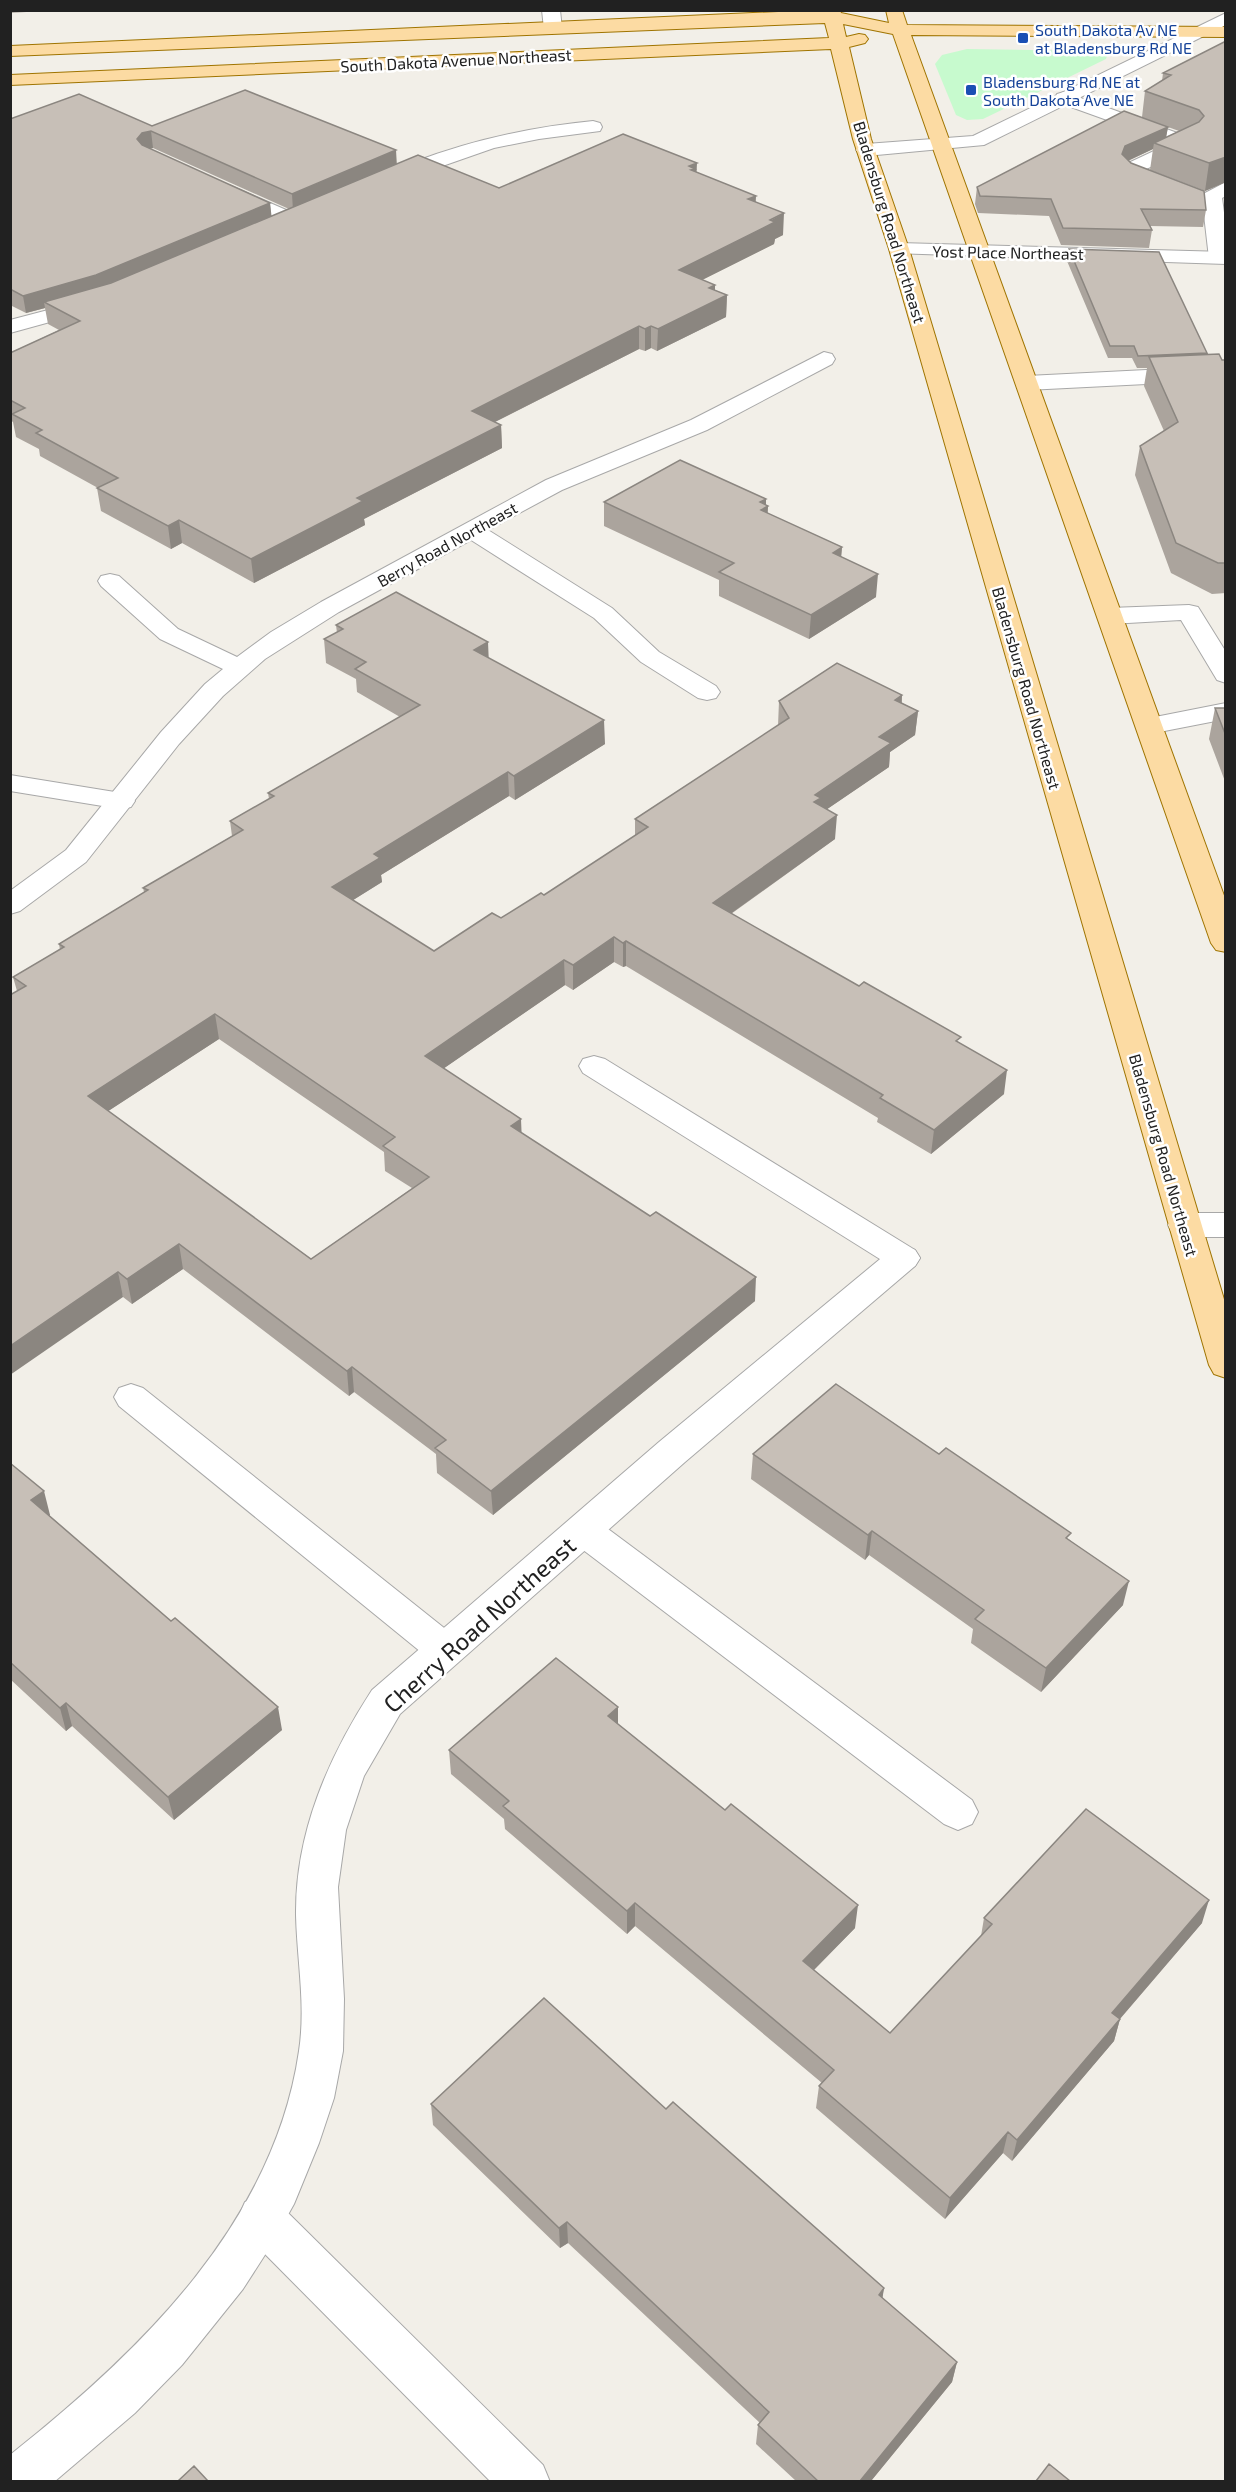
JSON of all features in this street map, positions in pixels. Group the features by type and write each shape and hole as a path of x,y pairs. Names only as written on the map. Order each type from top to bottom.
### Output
{"main road":[{"path":"893,10 1226,943"},
{"name":"South Dakota Avenue Northeast","path":"10,51 553,29 832,14 900,30 1226,32"},
{"name":"Bladensburg Road Northeast","path":"832,14 866,150 899,249 1226,1365"},
{"path":"553,29 558,56"},
{"name":"South Dakota Avenue Northeast","path":"10,80 840,44 900,30"}],"street":[{"path":"551,10 553,29"},
{"path":"866,150 977,141 1226,18"},
{"path":"1064,98 1187,142 1131,169 1136,174 1219,195 1222,258"},
{"path":"377,184 430,161 481,144 538,133 593,127"},
{"path":"217,186 293,220"},
{"path":"273,229 314,211"},
{"name":"Yost Place Northeast","path":"899,249 1222,258"},
{"path":"10,327 106,300"},
{"name":"Berry Road Northeast","path":"10,905 76,856 170,738 214,690 240,668 304,622 554,485 717,416 824,358"},
{"path":"1027,383 1226,373"},
{"path":"471,530 603,614 650,657 706,692"},
{"path":"110,581 169,634 240,668"},
{"path":"1110,616 1190,612 1226,675"},
{"path":"1149,726 1226,711"},
{"path":"10,783 121,801"},
{"name":"Cherry Road Northeast","path":"14,2481 132,2383 181,2331 225,2276 261,2218 290,2161 302,2131 317,2071 324,2012 323,1974 318,1938 320,1861 336,1796 360,1744 386,1702 681,1444 903,1258 594,1066"},
{"path":"1184,1225 1226,1225"},
{"path":"131,1397 445,1650"},
{"path":"583,1530 958,1812"},
{"path":"261,2218 526,2481"}],"green space":[{"path":"967,49 1094,51 1107,56 1106,59 983,119 967,120 956,115 935,64 942,55"}],"building":[{"path":"1226,41 1226,157 1209,163 1154,143 1199,122 1204,116 1199,110 1145,91 1171,75 1163,73"},
{"path":"245,90 396,150 292,194 151,131 142,133 137,139 142,145 270,203 96,275 23,296 10,289 10,119 79,94 152,126"},
{"path":"1124,111 1168,127 1125,146 1122,154 1131,163 1204,191 1206,210 1141,209 1152,230 1063,228 1051,199 980,196 977,187"},
{"path":"623,134 697,163 689,166 695,169 691,170 756,196 748,199 784,213 770,220 775,222 679,270 715,285 709,288 727,295 658,329 651,326 645,329 639,326 472,411 501,425 357,498 363,501 251,559 179,520 168,526 97,488 118,478 36,433 42,430 12,414 25,408 10,400 10,353 80,321 44,302 111,283 418,155 499,188"},
{"path":"1069,249 1159,252 1207,353 1138,356 1134,346 1110,346"},
{"path":"1219,354 1222,360 1226,360 1226,563 1218,563 1176,543 1140,446 1178,422 1149,357"},
{"path":"680,460 766,499 760,502 768,506 761,510 842,547 833,553 878,574 811,615 719,572 734,563 604,502"},
{"path":"396,592 488,642 474,650 604,720 514,776 508,772 374,854 380,858 332,887 434,951 492,913 501,918 541,893 544,895 648,827 635,819 789,718 779,701 837,663 902,695 895,700 918,711 879,737 891,743 815,795 821,798 814,802 837,815 713,903 859,986 864,982 961,1037 956,1041 1007,1070 934,1130 880,1098 883,1095 626,941 623,943 614,937 573,965 564,960 425,1056 521,1119 511,1126 650,1216 656,1212 756,1277 491,1491 435,1448 446,1440 352,1367 347,1371 179,1244 127,1279 118,1272 10,1346 10,995 26,986 13,977 64,947 59,944 148,890 143,888 243,830 230,821 274,796 268,793 420,705 355,669 366,662 324,639 343,629 336,625","holes":["215,1014 395,1137 383,1146 429,1177 311,1259 88,1096"]},
{"path":"1215,708 1226,708 1226,736"},
{"path":"836,1384 939,1454 946,1448 1071,1533 1066,1538 1129,1581 1046,1668 975,1619 984,1610 872,1531 868,1535 753,1454"},
{"path":"10,1463 44,1491 31,1500 171,1621 175,1618 278,1707 168,1797 66,1703 60,1708 10,1662"},
{"path":"556,1658 618,1707 608,1716 725,1810 731,1804 858,1905 803,1961 890,2033 992,1924 984,1918 1086,1809 1209,1900 1112,2013 1120,2019 1017,2140 1008,2132 950,2198 819,2086 834,2070 635,1903 627,1911 503,1806 509,1801 449,1750"},
{"path":"544,1998 666,2109 673,2102 884,2288 879,2295 957,2362 860,2481 818,2481 758,2425 769,2412 567,2222 559,2228 431,2104"},
{"path":"1049,2464 1070,2481 1036,2481"},
{"path":"194,2466 208,2481 178,2481"}],"place":[{"name":"South Dakota Av NE at Bladensburg Rd NE","path":"1023,38"},
{"name":"Bladensburg Rd NE at South Dakota Ave NE","path":"971,90"}]}
